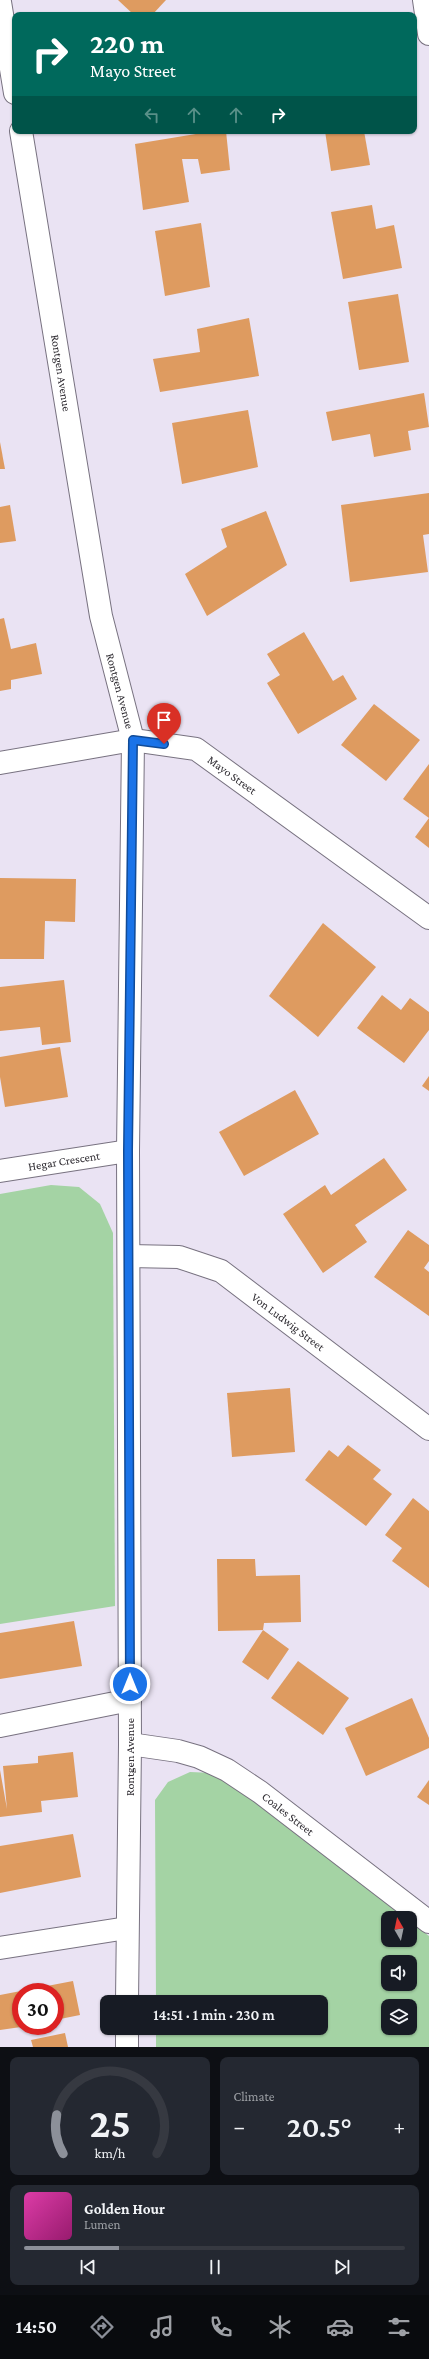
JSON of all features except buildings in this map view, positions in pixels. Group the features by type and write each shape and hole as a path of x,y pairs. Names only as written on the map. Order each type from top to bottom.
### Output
{"street":[{"path":"424,0 429,34"},
{"path":"0,2 12,75"},
{"name":"Rontgen Avenue","path":"21,134 101,616 133,740 128,1151 130,1744 127,1995"},
{"name":"Mayo Street","path":"0,763 133,740 196,749 429,918"},
{"name":"Hegar Crescent","path":"0,1171 128,1151"},
{"name":"Von Ludwig Street","path":"129,1256 180,1257 221,1271 429,1430"},
{"path":"0,1726 130,1700"},
{"name":"Coales Street","path":"130,1744 178,1751 199,1757 227,1770 260,1792 429,1922"},
{"path":"0,1948 127,1928"},
{"path":"127,2035 127,2047"}],"green space":[{"path":"51,1185 79,1187 100,1204 113,1233 115,1606 0,1624 0,1194"},
{"path":"190,1772 213,1773 235,1785 397,1911 381,1911 381,1947 417,1947 417,1927 429,1936 429,2047 156,2047 156,2035 328,2035 328,1995 156,1995 155,1800 168,1782"}],"route":[{"path":"130,1684 128,1151 133,740 164,744"}]}
